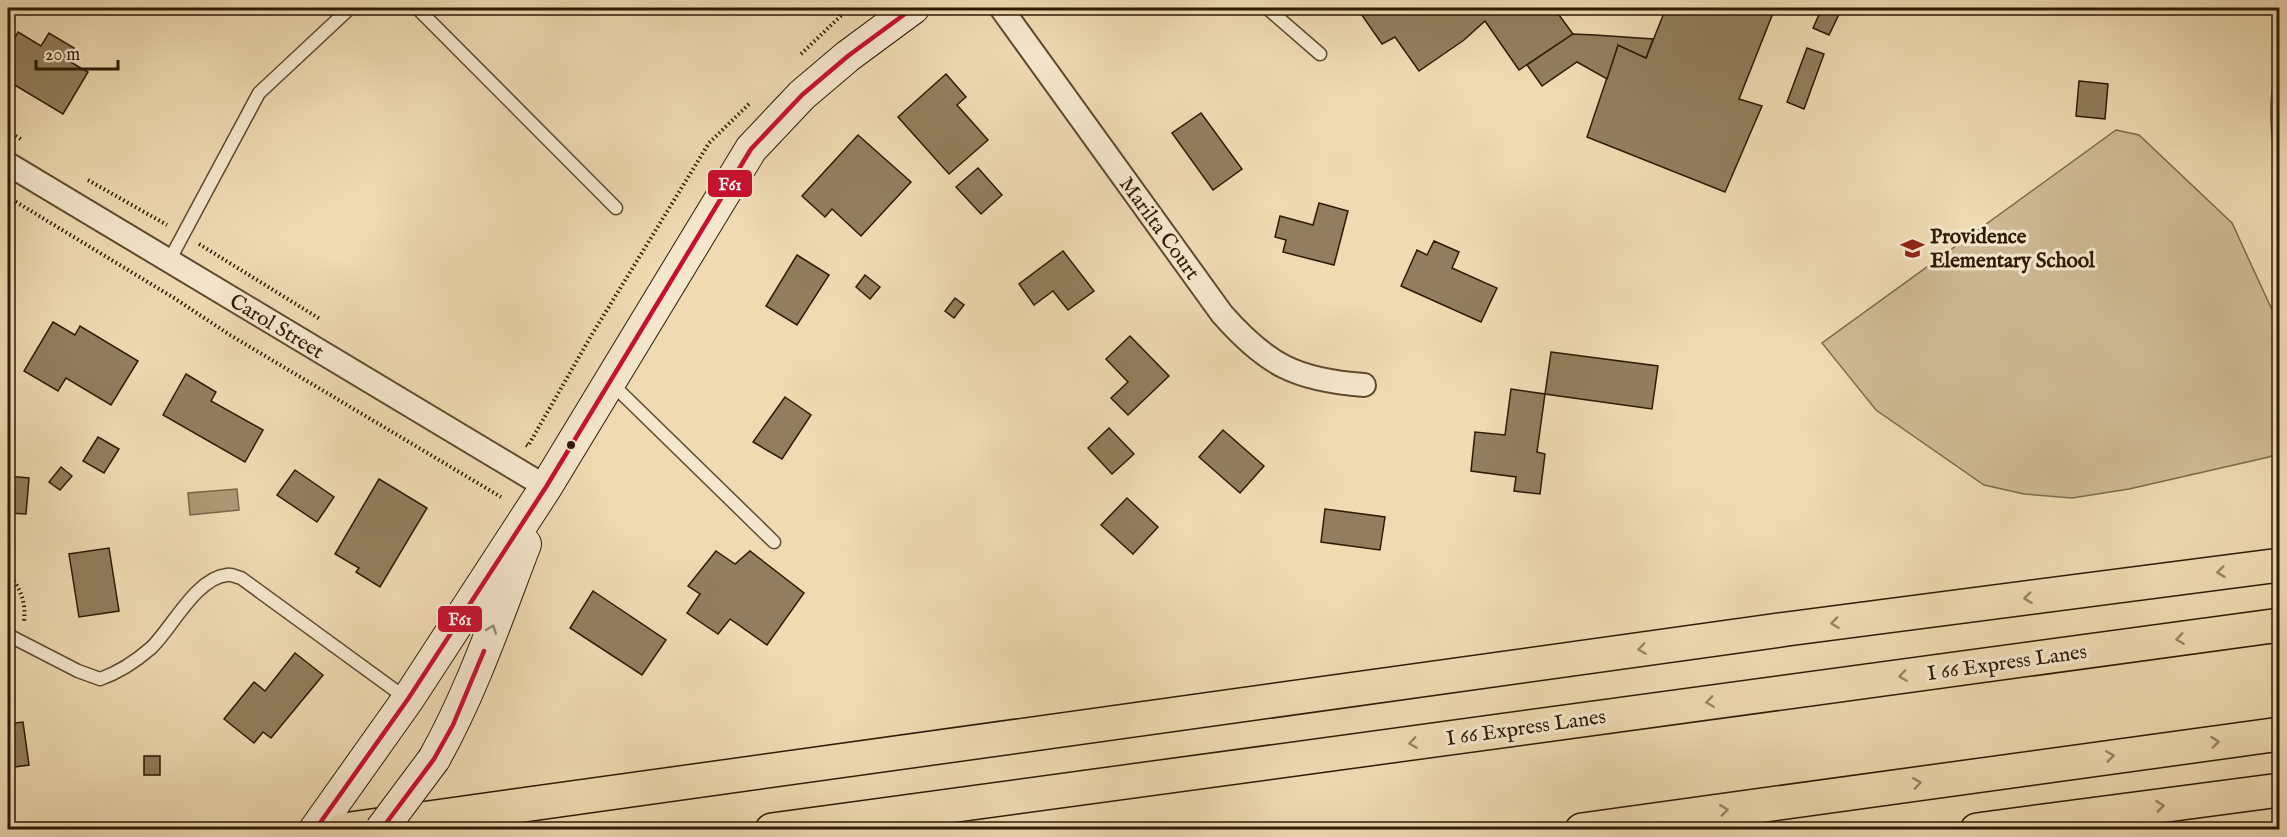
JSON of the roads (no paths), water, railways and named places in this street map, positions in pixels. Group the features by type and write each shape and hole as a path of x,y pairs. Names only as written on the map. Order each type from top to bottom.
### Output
{"highway":[{"path":"343,830 1787,629 2280,565"},
{"name":"I 66 Express Lanes","path":"772,830 2280,626"},
{"path":"1582,830 2280,734"},
{"path":"1977,830 2280,790"}],"main road":[{"path":"315,830 408,699 546,487 751,149 802,95 848,56 913,8"},
{"path":"381,830 434,759 453,725 470,688 546,487"}],"street":[{"name":"Marilta Court","path":"1001,8 1222,314 1244,339 1287,369 1308,377 1328,382 1365,385"},
{"name":"Carol Street","path":"8,164 546,487"}],"lane":[{"path":"169,261 259,93 350,8"},
{"path":"417,8 616,207"},
{"path":"1267,8 1320,54"},
{"path":"610,381 774,542"},
{"path":"13,638 78,671 100,679 121,671 152,646 195,594 212,581 228,575 241,578 249,583 348,658 408,699"}],"place":[{"name":"Providence Elementary School","path":"1912,248"}]}
